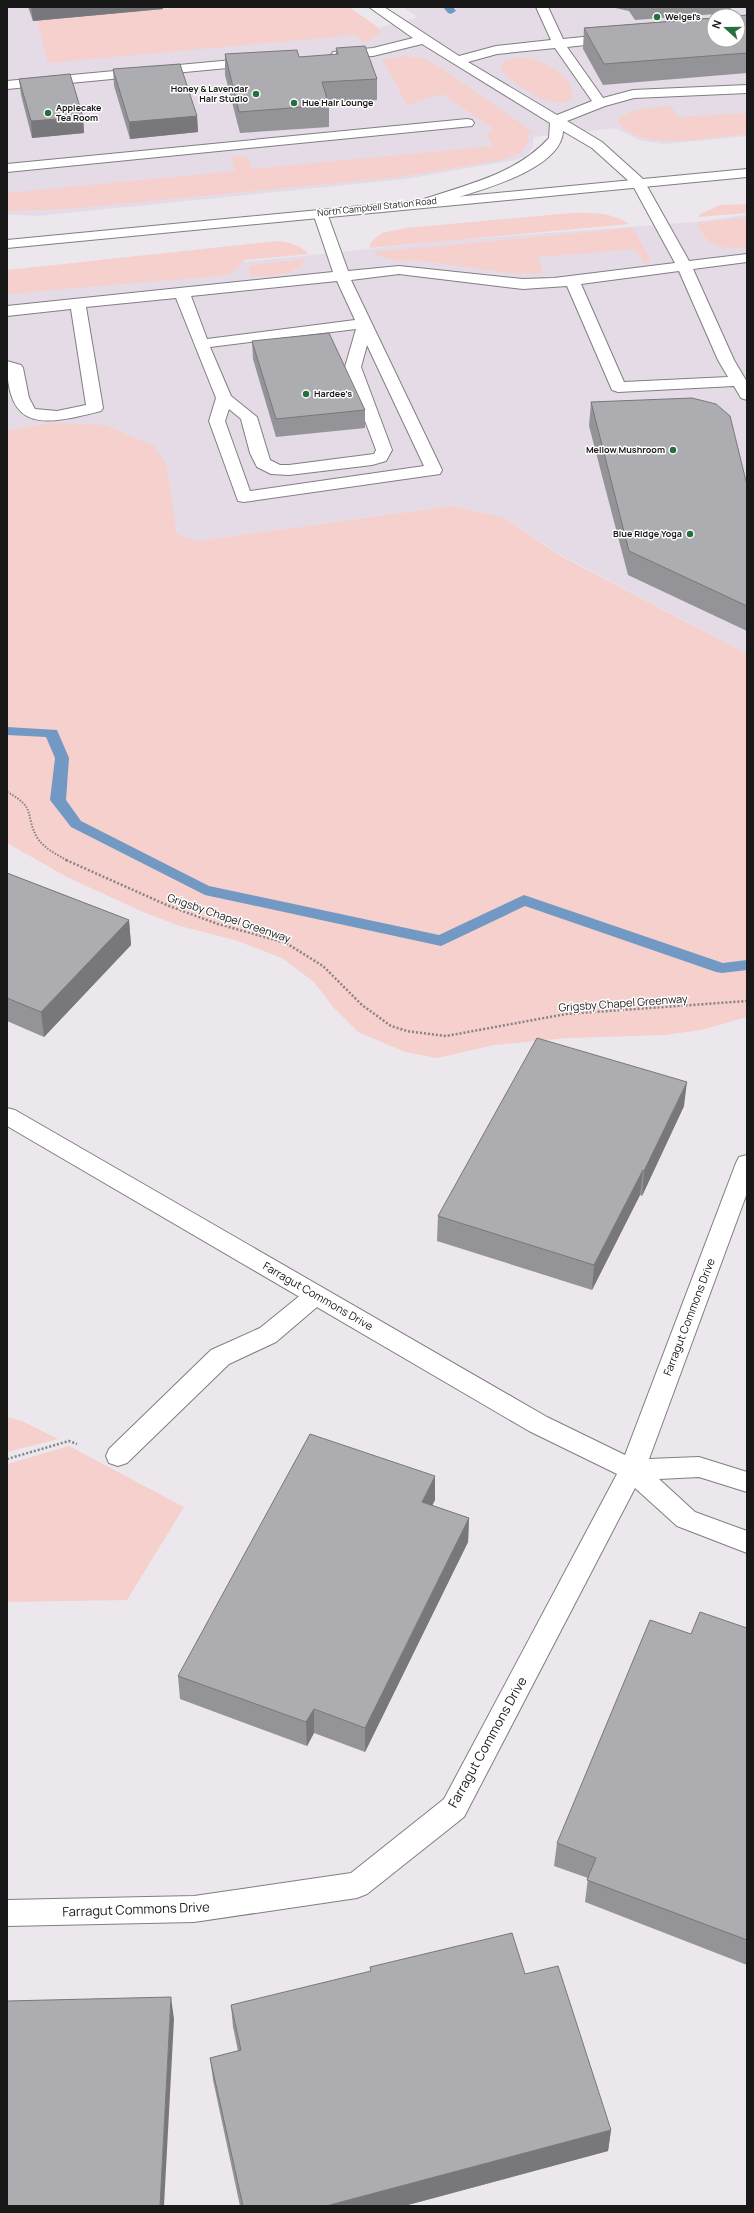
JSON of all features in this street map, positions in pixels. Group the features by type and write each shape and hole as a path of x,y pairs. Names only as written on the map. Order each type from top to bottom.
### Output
{"street":[{"path":"375,7 457,62 597,144 638,182 684,266 726,360 747,395"},
{"path":"542,7 559,44 600,103"},
{"path":"457,62 496,50 629,37"},
{"path":"325,56 372,52 424,39"},
{"path":"7,85 269,61"},
{"path":"557,120 600,103 633,94 747,89"},
{"path":"429,202 496,179 531,163 541,156 556,139 557,120"},
{"path":"7,168 466,123"},
{"name":"North Campbell Station Road","path":"7,244 429,202 747,173"},
{"path":"224,398 217,421 244,497 434,470 342,276 320,213"},
{"path":"7,311 399,270 523,284 572,280 747,258"},
{"path":"572,280 618,387 738,381"},
{"path":"182,293 201,344 224,398 249,417 258,453 263,463 277,470 289,470 372,460 380,457 384,450 353,367 365,323"},
{"path":"7,366 15,368 24,407 30,413 47,416 94,408 78,304"},
{"path":"201,344 365,323"},
{"name":"Farragut Commons Drive","path":"7,1116 538,1424 632,1470 686,1518 747,1542"},
{"name":"Farragut Commons Drive","path":"7,1914 194,1909 356,1885 454,1808 632,1470 747,1164"},
{"path":"118,1456 220,1357 268,1335 316,1295"},
{"name":"Farragut Commons Drive","path":"632,1470 699,1467 747,1482"}],"path":[{"name":"Grigsby Chapel Greenway","path":"7,792 21,799 27,807 38,839 48,849 69,862 169,906 218,924 286,943 323,966 362,1005 391,1026 407,1031 446,1036 566,1014 747,1001"},
{"path":"7,1460 69,1442 118,1456"}],"shaded area":[{"path":"7,7 349,7 379,28 418,17 403,7 747,7 747,136 663,144 640,140 616,128 533,137 533,147 525,156 515,160 405,179 36,216 7,214"},
{"path":"189,7 349,7 379,28 379,34 371,40 363,42 356,35 48,63 37,20"},
{"path":"404,56 425,59 438,66 534,132 527,133 528,143 520,153 502,160 399,177 67,209 7,211 7,193 235,171 231,157 247,156 252,169 494,146 486,133 494,129 442,94 407,105 383,60"},
{"path":"518,57 539,61 558,71 569,83 573,96 566,101 557,103 535,96 515,82 500,69 504,61"},
{"path":"671,106 678,117 747,113 747,134 697,140 658,140 641,137 627,130 618,120 636,110"},
{"path":"747,204 747,213 698,217 700,214 720,205"},
{"path":"572,213 595,213 609,215 629,224 370,248 370,243 382,233 406,228"},
{"path":"747,215 747,654 559,554 503,517 451,506 197,541 177,534 167,466 49,423 7,431 7,283 235,263 455,240 695,222"},
{"path":"747,218 747,248 730,248 716,245 706,238 701,232 697,223"},
{"path":"633,228 651,261 644,263 635,249 538,257 543,273 518,274 415,260 395,261 378,256 374,252"},
{"path":"278,241 295,245 302,248 309,254 245,260 230,274 218,276 7,294 7,270"},
{"path":"306,259 302,265 296,269 282,274 251,277 248,267 251,265"},
{"path":"49,423 105,425 154,446 167,466 177,534 197,541 451,506 503,517 559,555 747,654 747,1017 701,1030 665,1035 568,1038 494,1045 437,1058 405,1052 358,1032 334,1008 314,982 282,958 235,940 180,926 143,912 67,877 7,843 7,431"},
{"path":"7,1417 22,1421 58,1439 7,1452"},
{"path":"69,1446 184,1507 127,1600 7,1602 7,1464"}],"building":[{"path":"746,15 747,53 604,64 584,28 706,19 706,48 746,48"},
{"path":"365,46 377,79 322,82 329,105 239,112 225,54 297,50 299,57 338,54 336,48"},
{"path":"180,64 197,116 129,122 113,69"},
{"path":"70,74 83,117 31,121 19,79"},
{"name":"Hardee's","path":"329,333 365,410 276,419 252,341"},
{"path":"692,398 716,404 730,416 747,485 747,606 629,551 591,402"},
{"path":"7,873 129,920 41,1012 7,998"},
{"path":"537,1038 687,1082 644,1171 643,1170 594,1265 438,1216"},
{"path":"310,1434 435,1476 422,1502 469,1518 365,1728 314,1709 306,1722 178,1676"},
{"path":"700,1612 747,1628 747,1940 587,1880 596,1858 557,1843 650,1620 691,1634"},
{"path":"512,1933 525,1974 558,1966 611,2130 326,2206 243,2206 210,2058 241,2050 231,2005 371,1971 370,1967"},
{"path":"171,1997 160,2206 7,2206 7,2001"}],"waterway":[{"path":"448,7 451,11"},
{"path":"7,731 52,733 62,758 58,800 76,824 205,890 300,909 441,941 524,900 722,968 747,965"}],"place":[{"name":"Weigel's","path":"657,17"},
{"name":"Honey & Lavendar Hair Studio","path":"256,94"},
{"name":"Hue Hair Lounge","path":"294,103"},
{"name":"Applecake Tea Room","path":"48,113"},
{"name":"Hardee's","path":"306,394"},
{"name":"Mellow Mushroom","path":"673,450"},
{"name":"Blue Ridge Yoga","path":"690,534"}]}
